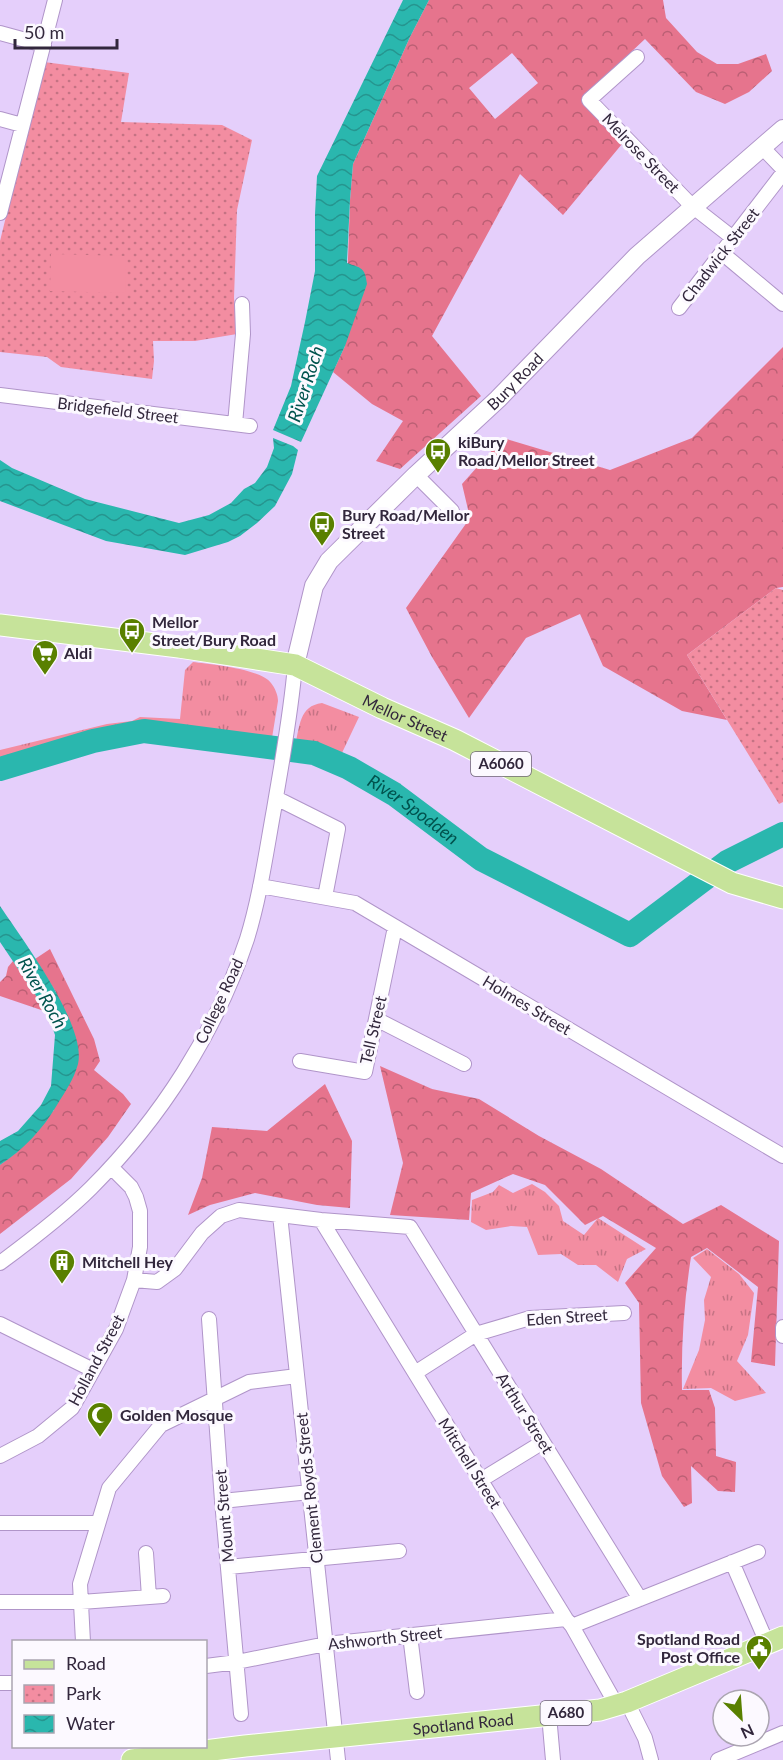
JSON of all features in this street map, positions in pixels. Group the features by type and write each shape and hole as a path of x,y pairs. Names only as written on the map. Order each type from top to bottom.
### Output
{"main road":[{"name":"Bury Road","path":"295,665 314,586 329,561 416,475 528,370 637,256 783,129"},
{"name":"Mellor Street","path":"0,625 179,647 295,665 382,708 455,740 732,883 783,898"},
{"name":"Spotland Road","path":"132,1760 202,1756 336,1737 600,1710 622,1704 775,1640"}],"street":[{"path":"1,207 55,0"},
{"path":"0,33 44,45"},
{"name":"Melrose Street","path":"637,57 590,100 692,206 733,238"},
{"path":"0,119 22,125"},
{"path":"762,147 783,171"},
{"name":"Chadwick Street","path":"679,308 783,171"},
{"path":"722,253 783,304"},
{"path":"235,424 243,334 242,304"},
{"name":"Bridgefield Street","path":"0,394 250,426"},
{"path":"416,475 452,511"},
{"name":"College Road","path":"0,1263 73,1205 111,1167 160,1108 210,1026 238,963 260,886 287,735 295,665"},
{"path":"276,798 338,829 325,897"},
{"name":"Holmes Street","path":"260,886 355,903 783,1156"},
{"name":"Tell Street","path":"300,1061 365,1071 395,927"},
{"path":"376,1019 464,1064"},
{"name":"Holland Street","path":"0,1456 38,1436 72,1408 116,1329 134,1280 140,1247 140,1210 131,1187 111,1167"},
{"path":"134,1280 157,1282 175,1269 202,1233 221,1216 239,1210 321,1220"},
{"name":"Clement Royds Street","path":"280,1215 338,1760"},
{"name":"Arthur Street","path":"321,1220 410,1227 640,1599"},
{"name":"Mitchell Street","path":"321,1220 569,1623 645,1738 651,1760"},
{"name":"Eden Street","path":"415,1373 477,1334 530,1318 624,1313"},
{"name":"Mount Street","path":"209,1318 222,1501 242,1714"},
{"path":"0,1324 93,1370"},
{"path":"783,1327 783,1336"},
{"path":"83,1640 81,1584 109,1488 161,1425 249,1382 297,1376"},
{"path":"481,1480 543,1442"},
{"path":"222,1501 310,1492"},
{"path":"0,1523 97,1523"},
{"path":"228,1567 399,1551"},
{"name":"Ashworth Street","path":"207,1666 326,1644 569,1623 640,1599 758,1552"},
{"path":"0,1602 81,1602 156,1597 146,1553"},
{"path":"732,1562 775,1640"},
{"path":"410,1635 417,1692"},
{"path":"549,1715 553,1760"},
{"path":"718,1760 783,1733"}],"green space":[{"path":"429,0 663,0 666,18 697,52 717,64 738,64 766,54 772,71 749,92 725,104 696,92 645,39 583,97 622,144 563,215 520,174 432,336 481,396 400,469 376,461 403,421 372,404 333,372 345,346 353,164","holes":["512,53 538,83 495,119 469,88"]},
{"path":"44,62 129,73 121,122 222,125 252,140 237,210 234,298 237,334 195,341 153,341 152,379 61,367 47,357 0,352 0,241"},
{"path":"51,254 126,256 125,293 50,291"},
{"path":"783,347 783,587 776,588 687,655 727,720 682,711 603,666 580,614 526,638 469,718 406,608 470,518 462,484 503,438 610,470 692,438"},
{"path":"776,588 783,590 783,802 779,804 687,655"},
{"path":"193,662 246,671 257,674 271,683 278,701 272,738 147,723 106,728 0,758 0,750 107,724 132,721 140,717 180,719 185,670"},
{"path":"322,703 359,717 341,755 295,746 305,713 314,705"},
{"path":"50,949 94,1039 100,1061 94,1070 123,1094 131,1104 108,1137 71,1179 0,1234 0,1165 17,1152 54,1110 56,992 35,959"},
{"path":"13,961 47,1012 0,996 0,982 6,976 8,967"},
{"path":"380,1066 432,1089 479,1099 539,1136 601,1169 683,1224 721,1205 779,1241 775,1366 751,1362 758,1287 707,1248 691,1257 686,1290 682,1390 709,1390 715,1408 716,1456 736,1462 735,1492 718,1491 691,1466 692,1503 684,1507 662,1476 641,1403 639,1303 625,1283 656,1248 603,1216 585,1225 545,1185 513,1174 471,1193 469,1220 390,1215 403,1163"},
{"path":"325,1084 352,1141 350,1208 317,1205 255,1193 210,1205 188,1215 202,1178 212,1127 267,1131"},
{"path":"532,1184 545,1192 559,1206 563,1221 584,1235 598,1218 646,1249 627,1259 618,1282 596,1265 578,1265 561,1254 538,1255 527,1227 511,1226 486,1230 471,1222 472,1200 493,1192 499,1185 513,1193"},
{"path":"707,1249 739,1274 754,1293 748,1335 737,1361 766,1393 735,1401 711,1388 683,1389 699,1350 705,1320 704,1300 711,1277 693,1258"}],"water":[{"name":"River Roch","path":"403,0 429,0 353,164 347,263 362,269 367,284 345,346 301,442 273,430 291,386 315,271 317,176"},
{"path":"273,438 298,450 292,474 275,506 240,536 185,555 106,541 0,501 0,460 12,468 85,499 179,523 209,515 231,503 244,489 255,483 267,467 274,448"},
{"name":"River Roch","path":"0,906 37,960 63,1006 73,1028 78,1047 78,1064 66,1090 39,1131 0,1165 0,1141 18,1131 41,1105 51,1086 55,1035 47,1012 0,942"}],"waterway":[{"name":"River Spodden","path":"0,769 93,741 144,731 314,753 349,768 394,794 481,859 630,935 727,862 783,834"}],"place":[{"name":"kiBury Road/Mellor Street","path":"438,474"},
{"name":"Bury Road/Mellor Street","path":"322,547"},
{"name":"Mellor Street/Bury Road","path":"132,654"},
{"name":"Aldi","path":"45,676"},
{"name":"Mitchell Hey","path":"62,1285"},
{"name":"Golden Mosque","path":"100,1438"},
{"name":"Spotland Road Post Office","path":"759,1671"}]}
